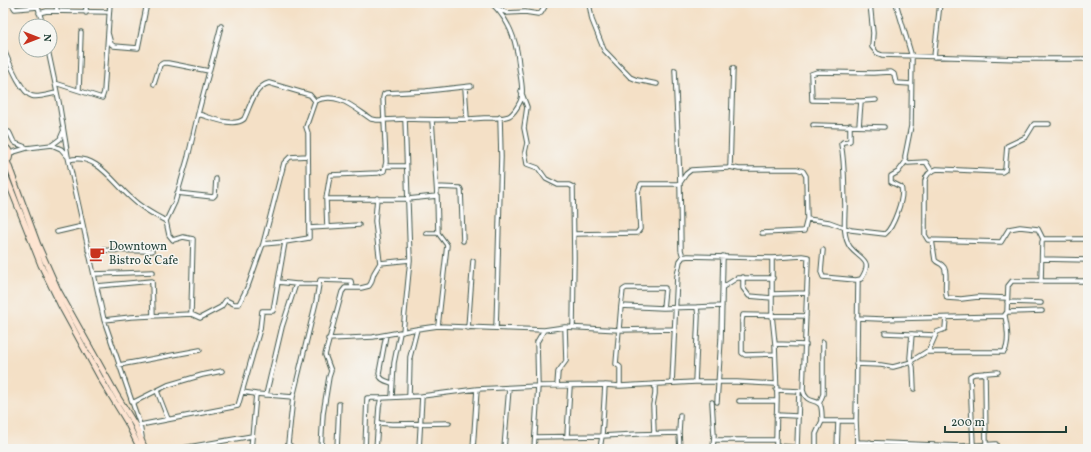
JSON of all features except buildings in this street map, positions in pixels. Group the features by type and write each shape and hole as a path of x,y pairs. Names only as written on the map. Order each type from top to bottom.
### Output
{"street":[{"path":"11,3 15,9 38,5 41,18"},
{"path":"56,3 57,11"},
{"path":"86,3 86,12"},
{"path":"55,82 102,98 104,92 110,3"},
{"path":"108,30 114,46 138,48 147,3"},
{"path":"315,101 326,98 337,98 371,119 377,120 500,118 509,116 520,103 521,91 517,49 509,27 498,9 491,3"},
{"path":"498,9 508,13 525,12 538,14 547,3"},
{"path":"589,3 592,20 604,50 630,76 637,80 657,84"},
{"path":"870,3 873,49 882,55 912,57 1088,58"},
{"path":"807,219 829,222 844,228 883,234 888,231 899,205 902,192 901,187 891,182 890,178 900,170 906,161 905,156 910,126 912,57 896,3"},
{"path":"934,57 940,3"},
{"path":"39,12 109,12"},
{"path":"191,314 193,239 183,238 173,240 169,235 166,221 177,193 188,157 221,26"},
{"path":"79,90 81,32"},
{"path":"3,48 21,85 28,94 39,96 57,93"},
{"path":"50,58 68,159 104,320 140,425 144,446"},
{"path":"154,84 160,65 163,63 209,71"},
{"path":"730,167 733,68"},
{"path":"672,383 677,276 680,261 683,256 681,250 680,183 675,70"},
{"path":"876,100 812,100 811,74 814,72 892,72 896,83 911,84"},
{"path":"198,114 234,123 240,122 244,119 258,88 269,82 302,94 310,95 315,101"},
{"path":"327,227 326,199 330,175 378,173 384,171 384,94 471,86"},
{"path":"465,87 467,119"},
{"path":"521,91 527,107 524,128 527,143 525,152 527,164 538,168 544,176 552,182 558,185 569,185 573,187 573,327"},
{"path":"263,244 309,238 307,156 308,133 306,127 315,101"},
{"path":"859,126 861,101"},
{"path":"496,328 501,157 500,118"},
{"path":"392,397 394,363 401,333 410,260 405,119"},
{"path":"432,120 438,196 438,233 447,246 438,326"},
{"path":"1041,281 1043,239 1038,229 1020,226 1009,229 1001,242 932,240 926,238 925,181 927,174 931,170 937,169 1002,172 1005,170 1007,148 1009,145 1026,137 1034,124 1049,124"},
{"path":"813,125 884,127"},
{"path":"823,250 821,272 823,277 858,280 864,275 866,264 860,255 850,247 844,228 845,206 841,144 843,142 850,141 850,126"},
{"path":"63,130 60,139 52,145 27,148 10,153 5,162 38,245 58,290 140,449"},
{"path":"3,135 10,132 16,144 23,145 27,148"},
{"path":"52,145 61,149 68,159"},
{"path":"3,146 8,149 10,153"},
{"path":"104,320 191,314 200,318 221,307 226,300 234,304 239,304 248,286 263,244 284,163 290,157 307,156"},
{"path":"68,159 77,158 86,160 103,169 130,198 166,221"},
{"path":"906,161 911,163 926,162 931,170"},
{"path":"385,166 406,166"},
{"path":"680,183 686,174 692,170 730,167 739,169 793,169 803,171 807,181 806,228 803,232 762,233"},
{"path":"3,169 41,265 60,304 101,373 135,425 144,446"},
{"path":"177,193 214,197 216,179"},
{"path":"574,234 637,233 640,229 638,192 640,184 680,183"},
{"path":"437,187 460,188 463,212 463,241"},
{"path":"326,199 408,199 438,196"},
{"path":"321,449 324,414 331,371 325,355 328,339 342,292 345,288 360,288 368,286 371,283 374,273 380,263 375,221 377,198"},
{"path":"309,228 359,225"},
{"path":"57,232 83,226"},
{"path":"426,233 438,233"},
{"path":"1043,239 1088,239"},
{"path":"932,240 935,260 945,269 946,298 961,299 978,297 1041,303"},
{"path":"140,425 238,406 260,329 262,311 272,311 285,242"},
{"path":"88,250 152,251"},
{"path":"683,256 772,258 808,257 806,345 798,416 797,448 776,448 777,401 774,354 775,344 772,315 772,258"},
{"path":"713,449 714,402 718,383 723,287 723,256"},
{"path":"380,263 410,260"},
{"path":"1042,260 1088,260"},
{"path":"468,328 473,261"},
{"path":"94,274 153,272"},
{"path":"723,287 734,279 743,277 773,278"},
{"path":"743,277 743,288 750,296 773,296 807,293"},
{"path":"290,449 291,446 288,444 293,397 320,280 352,281 352,287"},
{"path":"856,449 858,280"},
{"path":"926,352 1004,352 1007,349 1006,314 1008,286 1012,282 1088,281"},
{"path":"97,286 152,282 153,316"},
{"path":"278,282 319,284"},
{"path":"266,395 282,327 296,284"},
{"path":"620,386 620,367 616,364 623,290 626,288 665,288 663,308"},
{"path":"621,306 663,308 722,306"},
{"path":"695,382 698,316 697,307"},
{"path":"857,318 946,318 1042,311"},
{"path":"774,354 742,353 743,315 806,316"},
{"path":"856,364 893,367 911,362 930,348 938,331 945,329 946,318"},
{"path":"328,339 373,337 438,326 544,330 573,327 619,330 674,330"},
{"path":"557,386 558,372 566,361 565,327"},
{"path":"409,397 410,357 417,329"},
{"path":"534,449 538,386 536,353 537,342 544,330"},
{"path":"885,333 935,336"},
{"path":"912,334 911,362 913,367 914,389"},
{"path":"386,335 379,373 381,379 392,383"},
{"path":"819,404 823,394 823,342"},
{"path":"775,344 806,345"},
{"path":"119,365 200,350"},
{"path":"132,403 168,385 202,374 222,371"},
{"path":"973,445 970,376 974,374 998,372"},
{"path":"985,373 986,445"},
{"path":"365,449 367,398 409,397 477,389 538,386 620,386 695,382 776,384"},
{"path":"654,434 653,405 655,384"},
{"path":"600,449 605,385"},
{"path":"567,436 570,386"},
{"path":"504,449 509,388"},
{"path":"473,449 477,389"},
{"path":"776,390 801,390"},
{"path":"801,390 804,396 819,404 821,407 822,421 816,434 816,449"},
{"path":"157,391 168,419"},
{"path":"242,392 293,397"},
{"path":"251,449 256,394"},
{"path":"419,449 422,396"},
{"path":"376,449 379,407 381,398 383,398"},
{"path":"739,401 777,401"},
{"path":"337,449 339,404"},
{"path":"680,414 680,449"},
{"path":"776,415 798,416"},
{"path":"822,421 856,421"},
{"path":"837,449 838,422"},
{"path":"378,423 449,423"},
{"path":"535,437 679,433"},
{"path":"177,449 252,436"},
{"path":"714,440 776,440"},
{"path":"857,442 961,448 973,445 996,444"},
{"path":"870,442 870,449"}],"place":[{"name":"Downtown Bistro & Cafe","path":"97,254"}]}
